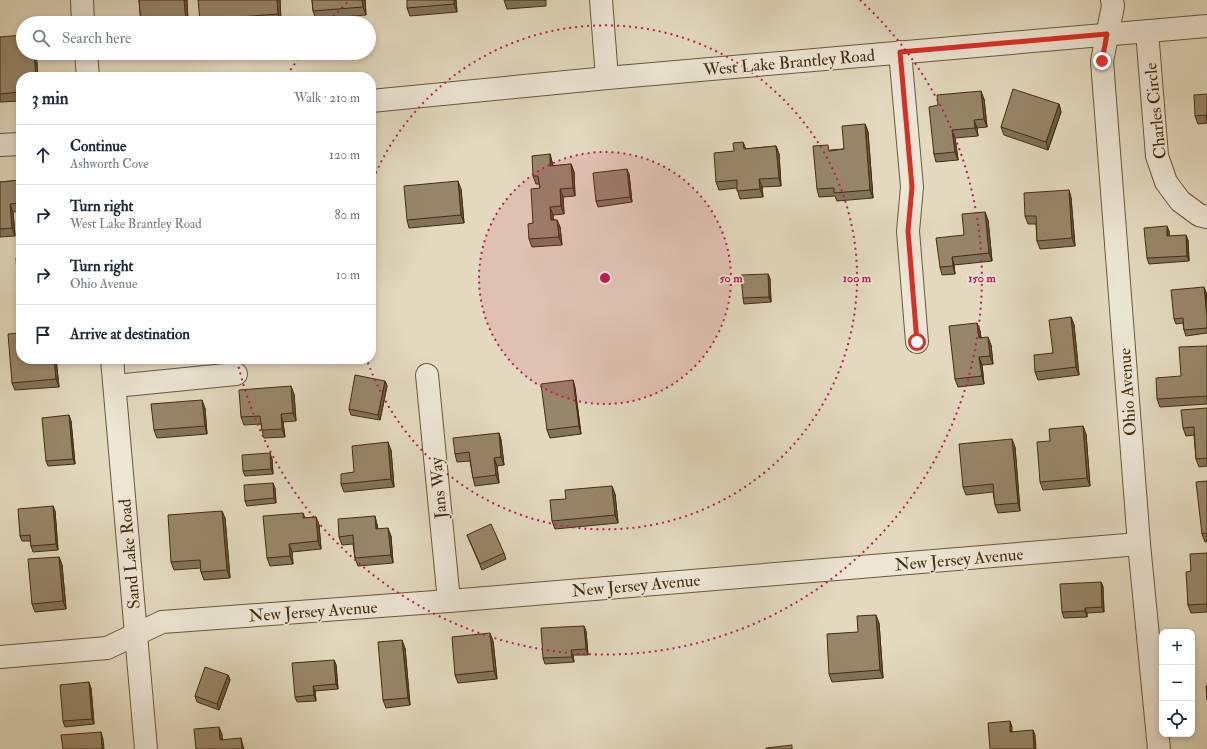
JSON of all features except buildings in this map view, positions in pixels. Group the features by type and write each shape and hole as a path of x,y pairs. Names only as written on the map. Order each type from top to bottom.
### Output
{"street":[{"path":"82,0 83,16"},
{"path":"601,0 607,78"},
{"name":"Ohio Avenue","path":"1112,0 1113,6 1102,61 1139,544 1159,749"},
{"name":"West Lake Brantley Road","path":"376,101 607,78 1207,26"},
{"name":"Charles Circle","path":"1147,31 1157,156 1166,182 1180,201 1199,215 1207,217"},
{"path":"900,52 912,187 908,231 917,342"},
{"path":"87,60 88,72"},
{"path":"0,146 16,144"},
{"name":"Sand Lake Road","path":"112,364 146,749"},
{"path":"114,386 236,374"},
{"name":"Jans Way","path":"427,375 449,601"},
{"name":"New Jersey Avenue","path":"0,657 107,648 162,622 449,601 1139,544"}],"route":[{"path":"917,342 908,231 912,187 900,52 1107,34 1102,61"}]}
